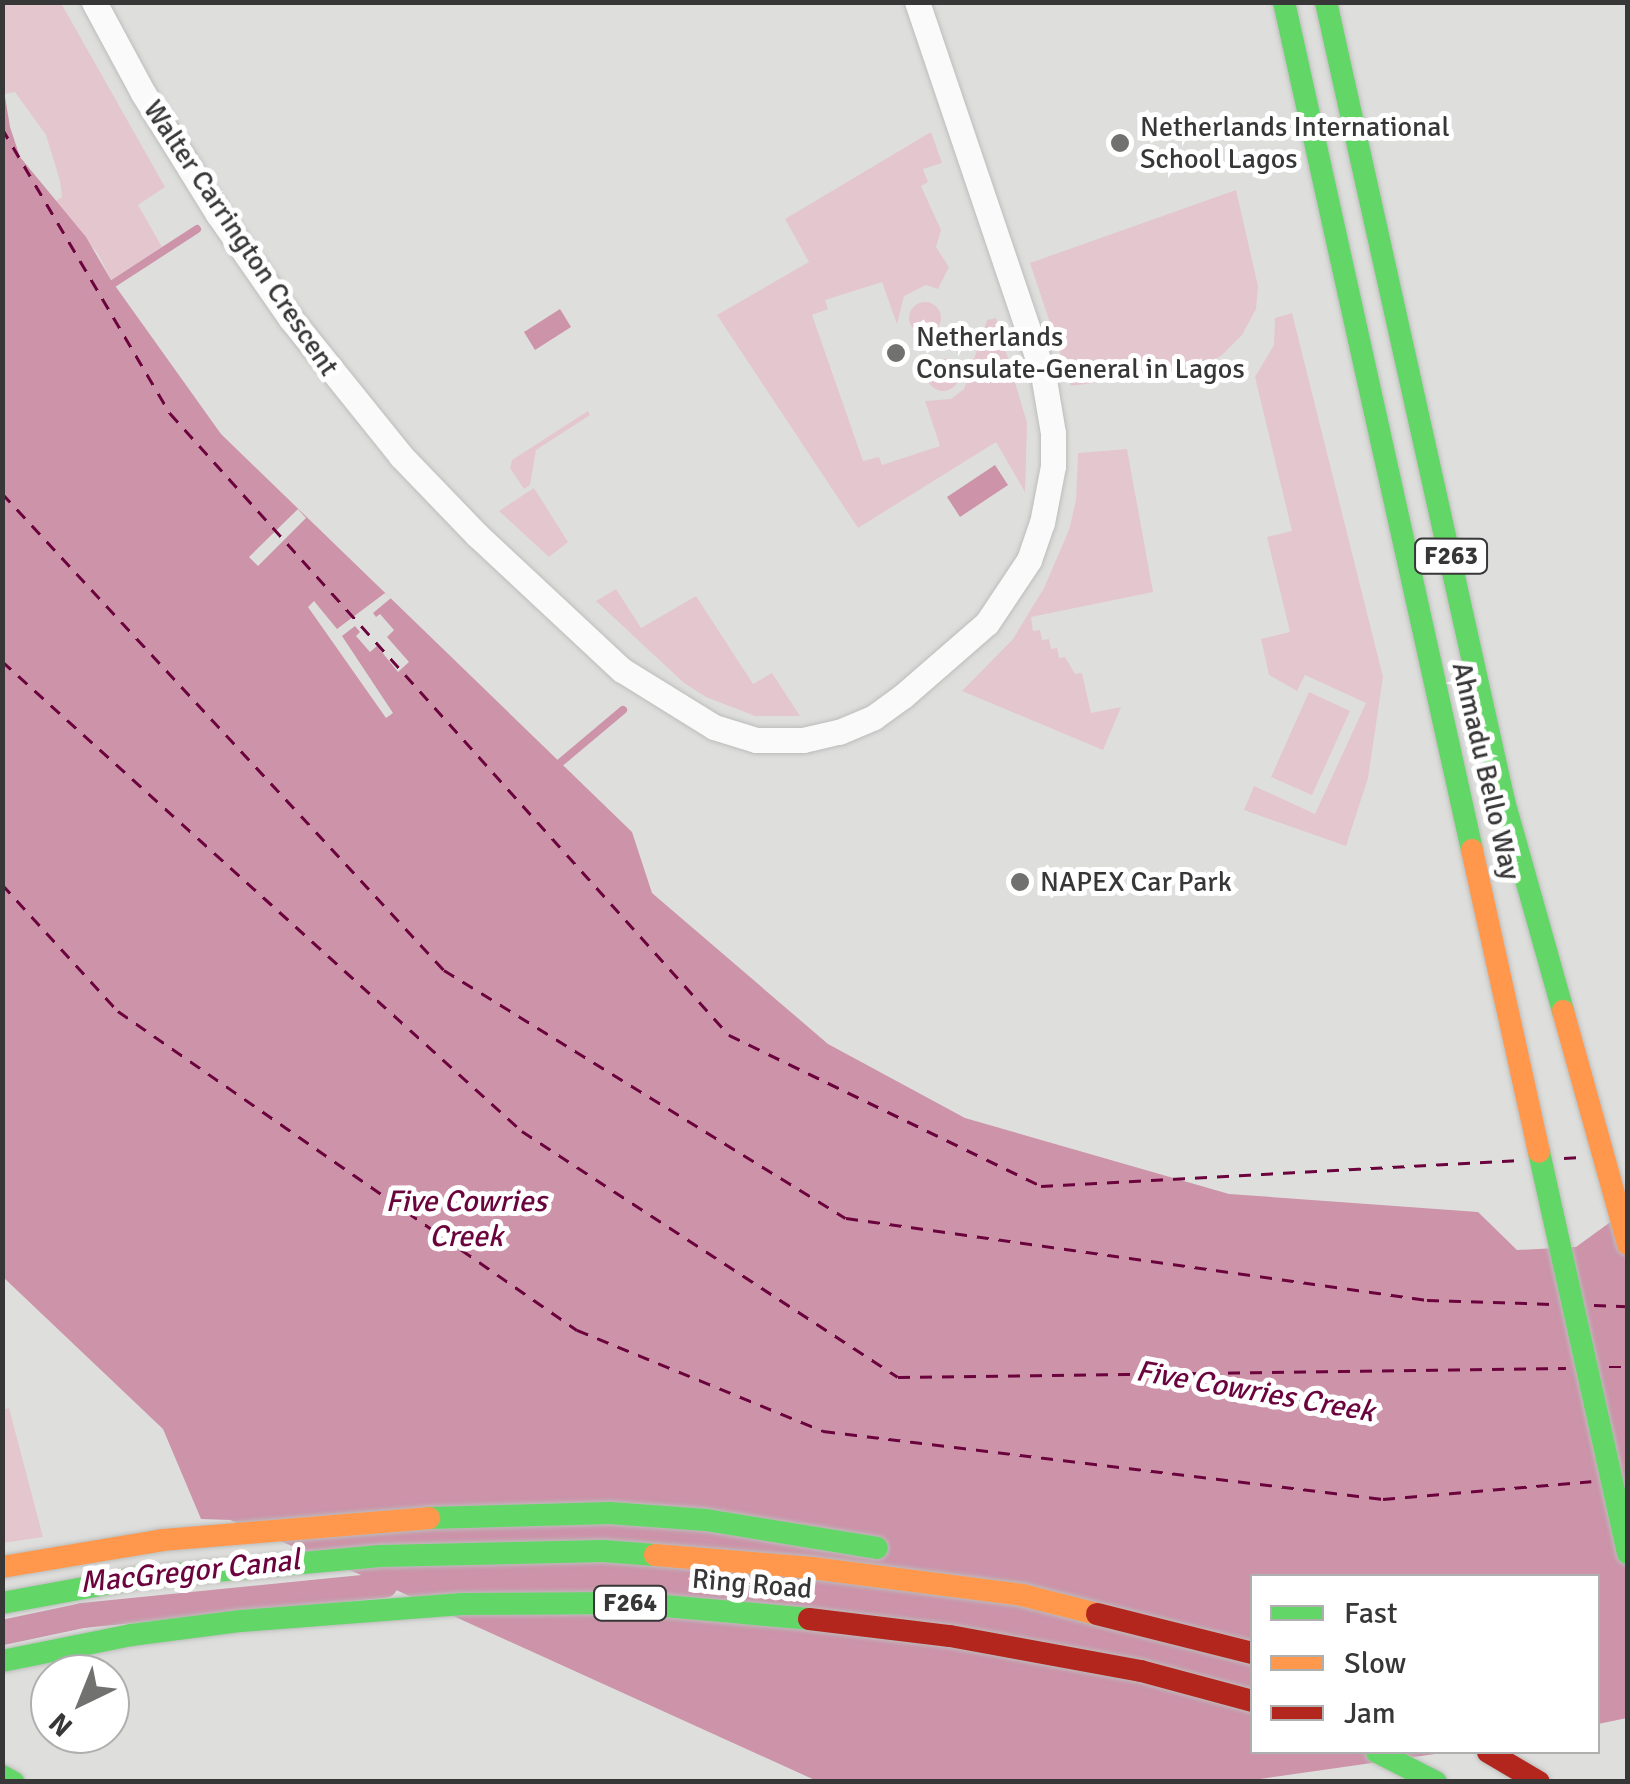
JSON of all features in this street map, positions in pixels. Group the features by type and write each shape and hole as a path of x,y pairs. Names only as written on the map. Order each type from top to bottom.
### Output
{"main road":[{"name":"Ahmadu Bello Way","path":"1284,2 1628,1553"},
{"name":"Ahmadu Bello Way","path":"1326,2 1386,257 1504,801 1628,1244"},
{"path":"1386,257 1392,180"},
{"path":"1306,221 1344,284"},
{"path":"2,1567 162,1540 296,1526 508,1513 610,1513 706,1520 908,1555 1022,1595"},
{"name":"Ring Road","path":"2,1602 138,1578 249,1566 506,1551 603,1551 724,1560 1022,1595 1250,1652"},
{"name":"Ring Road","path":"2,1661 131,1635 241,1621 462,1604 631,1603 752,1612 950,1636 1141,1671 1250,1701"},
{"path":"1381,1754 1436,1782"},
{"path":"1491,1754 1539,1782"},
{"path":"2,1776 13,1782"}],"street":[{"name":"Walter Carrington Crescent","path":"94,2 143,93 218,214 290,320 401,456 477,535 622,670 714,727 756,740 803,740 839,732 874,717 903,696 986,623 1029,560 1042,524 1053,450 1043,374 917,2"}],"shaded area":[{"path":"2,3 61,3 165,187 138,205 162,247 111,280 98,254 56,201 62,197 60,181 46,135 15,92 5,94"},
{"path":"931,132 942,163 923,169 928,182 921,186 941,230 936,247 949,267 938,289 926,285 904,296 897,324 882,282 825,300 828,309 812,315 863,461 879,457 882,465 940,446 925,401 951,399 964,389 987,320 996,318 1027,423 1025,492 996,442 858,528 717,315 809,262 785,219"},
{"path":"1236,190 1258,286 1256,309 1242,335 1221,356 1198,368 1071,386 1030,263"},
{"path":"925,302 936,307 941,318 936,329 925,334 914,329 909,318 914,307"},
{"path":"1292,313 1383,677 1368,778 1346,846 1244,810 1254,786 1315,814 1366,703 1305,675 1297,691 1269,675 1261,639 1290,632 1267,537 1292,531 1255,377 1274,345 1275,318"},
{"path":"943,359 954,364 959,375 954,386 943,391 932,386 927,375 932,364"},
{"path":"588,411 590,415 536,450 530,485 524,489 510,468 512,460"},
{"path":"1127,449 1153,592 1031,617 1033,631 1040,630 1042,640 1049,639 1051,649 1057,648 1059,658 1065,657 1075,674 1082,673 1091,713 1121,707 1103,750 962,691 1013,639 1044,588 1069,530 1076,500 1078,453"},
{"path":"534,488 568,542 549,557 499,511"},
{"path":"616,589 641,628 696,596 753,684 772,673 800,716 755,716 706,697 684,683 596,601"},
{"path":"1309,692 1350,711 1312,795 1271,777"},
{"path":"9,1408 43,1537 3,1543 2,1410"}],"water":[{"name":"Five Cowries Creek","path":"2,79 20,157 86,237 111,280 221,434 632,832 652,893 828,1044 965,1118 1229,1194 1478,1212 1517,1250 1576,1247 1627,1210 1627,1718 1600,1724 1600,1574 1250,1574 1250,1754 1435,1754 1239,1782 817,1781 385,1585 230,1520 201,1519 163,1429 3,1277"},
{"path":"560,309 571,327 535,350 524,332"},
{"path":"995,465 1008,485 960,517 947,497"}],"pier":[{"path":"298,509 306,518 258,566 249,557"},
{"path":"385,593 391,598 373,613 376,617 380,614 394,630 387,637 409,662 398,672 377,646 370,652 356,636 360,632 355,626 342,636 393,713 386,718 308,607 314,601 337,629"}],"waterway":[{"path":"114,283 197,229"},
{"path":"561,762 623,710"},
{"name":"MacGregor Canal","path":"2,1632 82,1615 385,1585"}],"ferry route":[{"path":"2,128 170,413 729,1035 1041,1186 1516,1160"},
{"path":"2,493 444,970 846,1218 1427,1300 1551,1304"},
{"path":"2,661 522,1131 898,1377 1566,1368"},
{"path":"2,884 118,1011 577,1330 823,1431 1383,1499 1591,1481"},
{"path":"1564,1158 1581,1157"},
{"path":"1594,1305 1628,1306"},
{"path":"1609,1367 1628,1367"}],"traffic: fast":[{"path":"1284,2 1472,850"},
{"path":"1326,2 1504,801 1563,1011"},
{"path":"1539,1152 1628,1553"},
{"path":"429,1518 610,1513 706,1520 877,1548"},
{"path":"2,1603 138,1578 380,1556 603,1551 655,1555"},
{"path":"2,1661 131,1635 241,1621 462,1604 631,1603 809,1619"},
{"path":"1381,1754 1436,1782"},
{"path":"2,1776 13,1782"}],"traffic: slow":[{"path":"1472,850 1539,1152"},
{"path":"1563,1011 1628,1244"},
{"path":"2,1567 163,1540 429,1518"},
{"path":"655,1555 812,1568 1022,1595 1097,1614"}],"traffic: jam":[{"path":"1097,1614 1250,1652"},
{"path":"809,1619 950,1636 1141,1671 1250,1700"},
{"path":"1491,1754 1539,1782"}],"place":[{"name":"Netherlands International School Lagos","path":"1120,143"},
{"name":"Netherlands Consulate-General in Lagos","path":"896,353"},
{"name":"NAPEX Car Park","path":"1020,882"}]}
